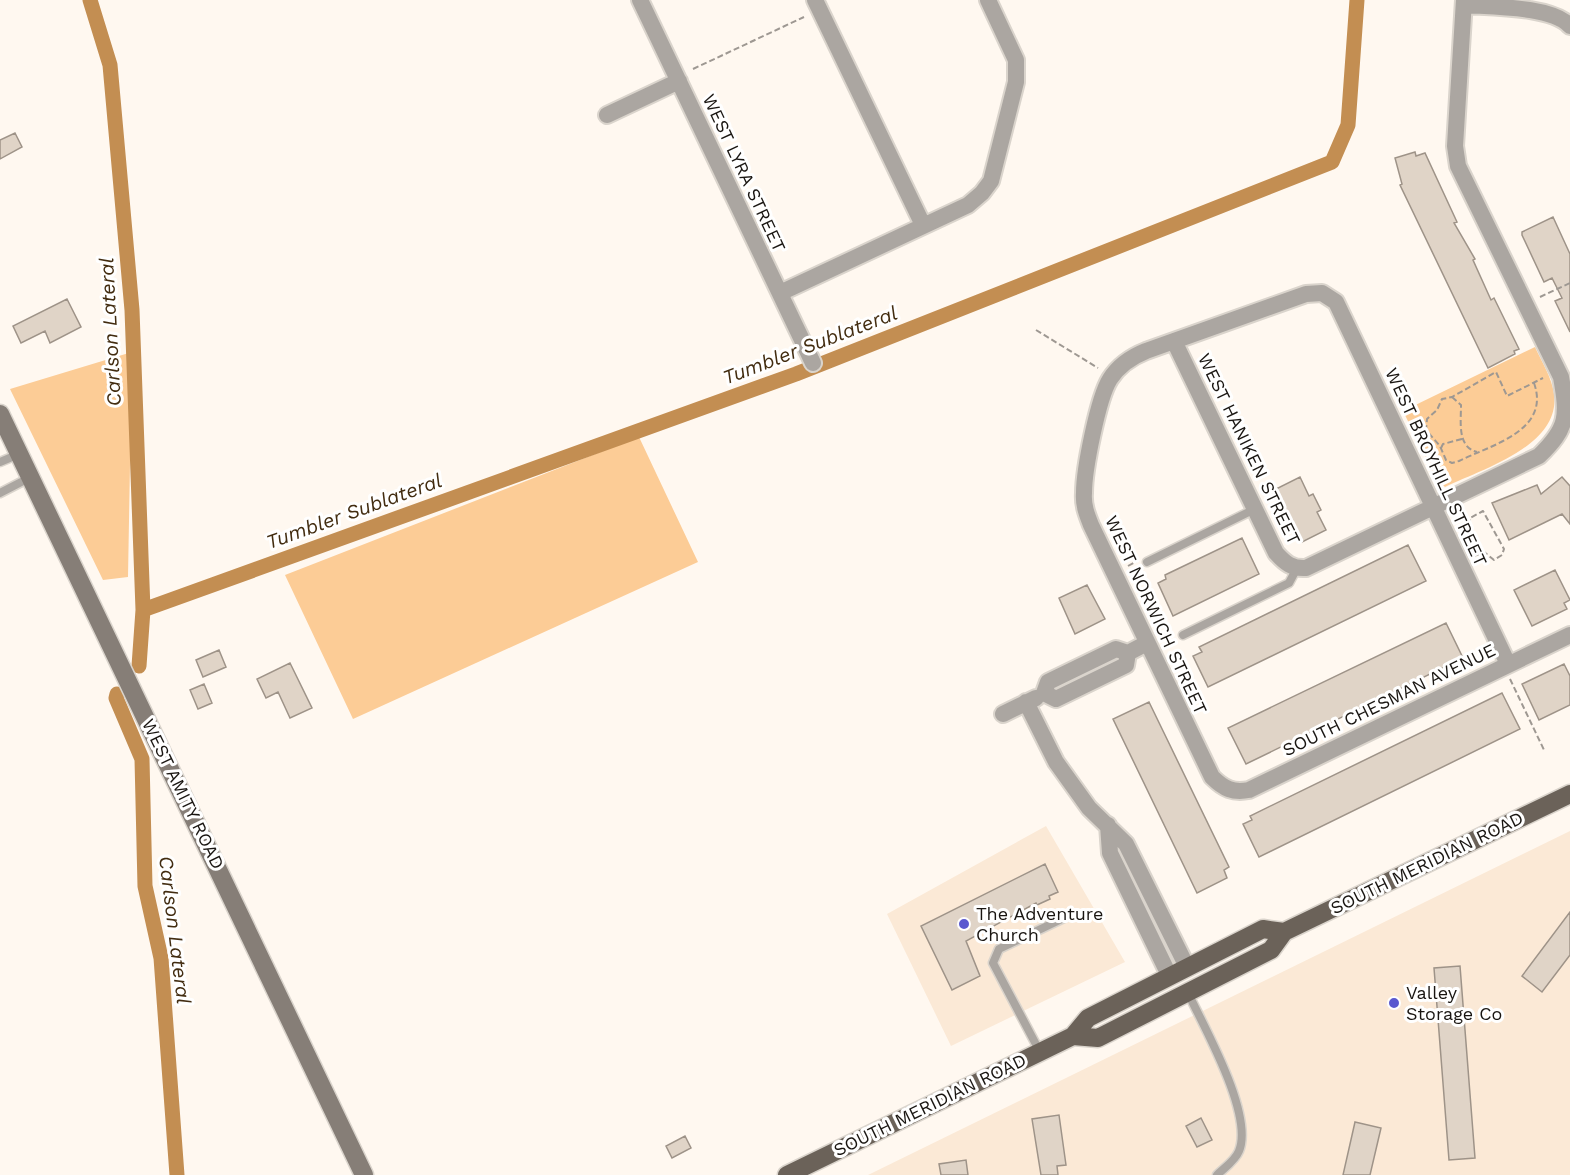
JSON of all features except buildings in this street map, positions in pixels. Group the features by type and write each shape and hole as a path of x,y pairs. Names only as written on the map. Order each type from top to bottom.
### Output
{"main road":[{"name":"WEST AMITY ROAD","path":"0,414 364,1175"},
{"name":"SOUTH MERIDIAN ROAD","path":"1078,1036 1088,1018 1169,975 1263,929 1281,932 1570,794"},
{"name":"SOUTH MERIDIAN ROAD","path":"787,1175 1040,1052 1078,1036 1098,1038 1271,950 1281,932"},
{"path":"1078,1036 1099,1023 1175,986 1187,967"}],"street":[{"name":"WEST LYRA STREET","path":"640,0 813,363"},
{"path":"815,0 923,225"},
{"path":"780,293 968,205 982,193 997,166 1016,82 1016,60 988,0"},
{"path":"1297,568 1306,568 1539,456 1552,443 1563,426 1565,402 1561,378 1458,166 1455,146 1464,2 1546,13 1565,20 1570,26"},
{"path":"607,115 679,81"},
{"name":"WEST BROYHILL STREET","path":"1174,341 1306,294 1322,293 1336,302 1508,669"},
{"path":"1105,375 1128,360 1174,341"},
{"name":"WEST HANIKEN STREET","path":"1174,341 1276,553 1284,562 1297,568"},
{"name":"WEST NORWICH STREET","path":"1105,375 1085,484 1084,506 1212,777 1223,788"},
{"name":"SOUTH CHESMAN AVENUE","path":"1223,788 1239,792 1249,790 1508,669 1570,635"},
{"path":"1003,714 1044,693 1048,682 1116,650 1128,652 1147,643"},
{"path":"1026,702 1056,762 1089,808 1126,844 1187,967"},
{"path":"1108,825 1110,853 1169,975"}],"lane":[{"path":"0,462 19,453"},
{"path":"0,493 31,477"},
{"path":"1147,562 1255,509"},
{"path":"1183,634 1288,583 1297,568"},
{"path":"1040,1052 993,963 999,949 1068,916"},
{"path":"1188,993 1227,1074 1236,1102 1240,1130 1239,1150 1217,1175"}],"path":[{"path":"693,69 804,17"},
{"path":"1537,299 1570,283"},
{"path":"1036,330 1105,375"},
{"path":"1534,383 1537,406 1529,424 1452,463 1446,460 1441,448 1426,430 1425,423 1442,399 1452,397 1496,372 1507,396 1543,378"},
{"path":"1452,397 1461,405 1462,439 1468,449 1477,452"},
{"path":"1441,448 1443,444 1462,439"},
{"path":"1483,511 1504,549 1502,555 1494,560 1484,552 1469,525 1470,518 1483,511"},
{"path":"1474,556 1484,552"},
{"path":"1508,669 1545,752"}],"shaded area":[{"path":"1535,347 1549,376 1554,394 1553,412 1545,428 1532,442 1516,453 1445,487 1436,478 1403,411"},
{"path":"132,352 128,577 103,580 10,389"},
{"path":"639,437 698,562 353,719 285,575"},
{"path":"1046,826 1125,962 951,1046 887,914"},
{"name":"Valley Storage Co","path":"1570,831 1570,1175 868,1175"}],"waterway":[{"name":"Carlson Lateral","path":"90,0 110,65 132,310 143,610 139,666"},
{"name":"Tumbler Sublateral","path":"143,610 796,374 1332,162 1348,125 1357,0"},
{"name":"Carlson Lateral","path":"117,694 116,698 142,759 145,886 161,958 177,1175"}],"place":[{"name":"The Adventure Church","path":"964,924"},
{"name":"Valley Storage Co","path":"1394,1003"}]}
